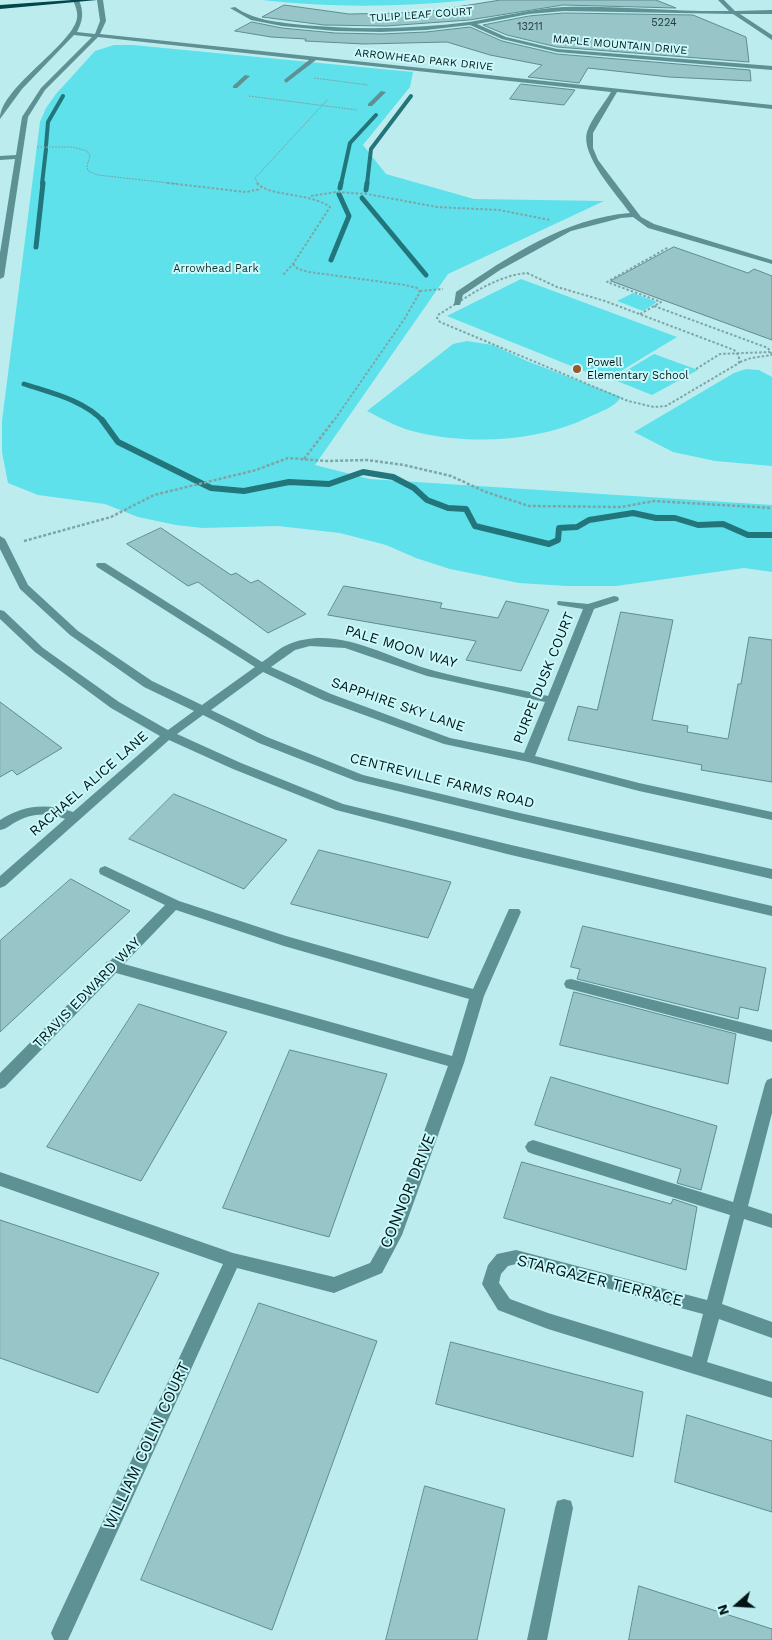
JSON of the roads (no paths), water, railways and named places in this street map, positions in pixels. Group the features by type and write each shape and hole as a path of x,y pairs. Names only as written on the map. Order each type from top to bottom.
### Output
{"main road":[{"path":"0,0 6,0"},
{"path":"0,7 94,0"}],"street":[{"path":"0,277 25,116 43,89 96,35 103,21 100,0"},
{"path":"721,0 734,12 772,38"},
{"path":"0,117 20,88 73,34 80,21 80,10 76,1"},
{"name":"TULIP LEAF COURT","path":"233,8 240,14 255,19 312,28 379,30 471,23 496,17 564,9 614,9 696,13 772,12"},
{"name":"MAPLE MOUNTAIN DRIVE","path":"471,23 500,37 555,50 643,59 772,68"},
{"name":"ARROWHEAD PARK DRIVE","path":"73,34 772,107"},
{"path":"286,81 314,58"},
{"path":"235,87 247,76"},
{"path":"615,90 594,125 588,139 595,160 635,215 643,223 651,226 772,262"},
{"path":"370,104 383,92"},
{"path":"0,158 18,157"},
{"path":"458,304 459,294 470,285 568,229 622,216 635,215"},
{"name":"CENTREVILLE FARMS ROAD","path":"0,539 24,587 74,633 148,684 263,740 360,778 520,817 772,874"},
{"name":"SAPPHIRE SKY LANE","path":"101,566 262,667 327,697 448,741 528,758 639,787 772,816"},
{"name":"PURPE DUSK COURT","path":"528,758 588,607 614,599"},
{"path":"562,602 588,607"},
{"path":"0,613 39,650 115,705 168,735 237,766 340,807 507,849 772,911"},
{"name":"PALE MOON WAY","path":"201,711 291,647 306,643 331,641 430,674 551,700"},
{"name":"RACHAEL ALICE LANE","path":"3,874 74,817 168,735 201,711"},
{"path":"0,826 15,816 38,809 54,809 74,817"},
{"path":"105,871 174,904 284,941 477,996"},
{"name":"TRAVIS EDWARD WAY","path":"0,1083 174,904"},
{"name":"CONNOR DRIVE","path":"0,1179 233,1260 334,1285 376,1268 394,1235 457,1063 477,996 514,912"},
{"path":"112,966 457,1063"},
{"path":"571,984 772,1036"},
{"path":"698,1365 772,1084"},
{"path":"534,1147 772,1221"},
{"name":"STARGAZER TERRACE","path":"772,1330 713,1309 516,1258 503,1259 494,1270 490,1284 504,1305 548,1321 698,1365 772,1390"},
{"name":"WILLIAM COLIN COURT","path":"61,1633 233,1260"},
{"path":"537,1640 564,1508"}],"waterway":[{"path":"46,146 48,122 63,96"},
{"path":"367,184 371,149 411,96"},
{"path":"341,184 350,143 376,115"},
{"path":"42,184 46,149"},
{"path":"36,247 43,183"},
{"path":"340,188 341,183"},
{"path":"366,190 367,183"},
{"path":"331,260 349,216 339,194"},
{"path":"362,198 426,275"},
{"path":"24,384 77,403 96,414 102,420"},
{"path":"102,420 118,442 211,488 244,491 289,482 329,484 363,472 393,477 414,488 427,500 448,508 466,509 475,526 549,544 558,540 559,528 577,527 589,520 633,513 656,518 675,518 698,525 723,524 748,535 772,535"}],"place":[{"name":"Powell Elementary School","path":"577,369"}],"park label":[{"name":"Arrowhead Park","path":"216,269"}]}
